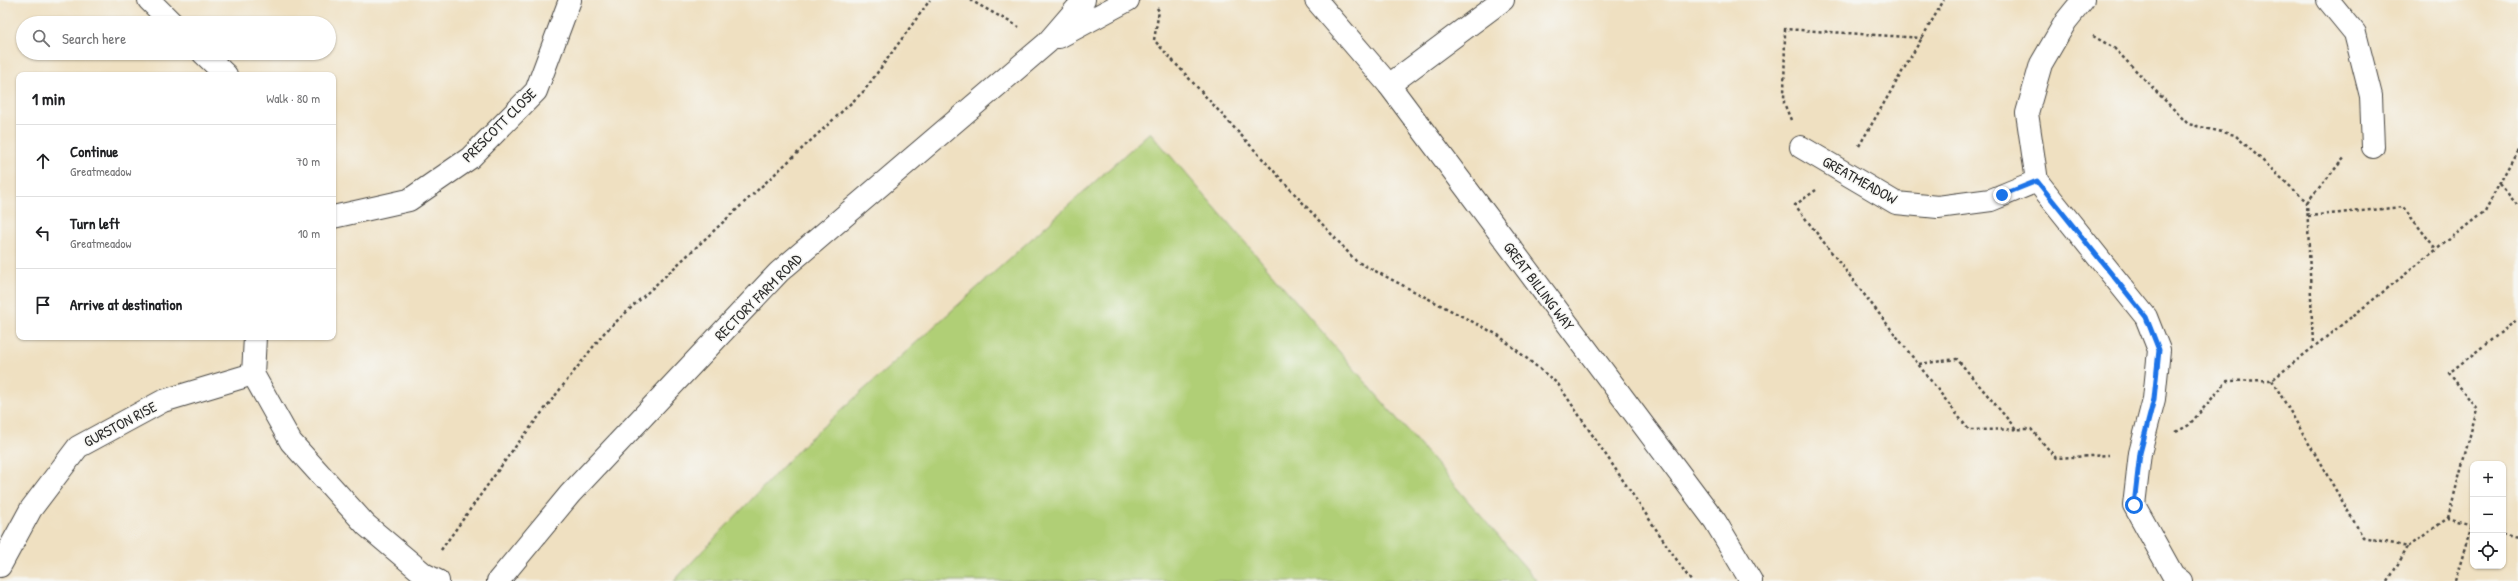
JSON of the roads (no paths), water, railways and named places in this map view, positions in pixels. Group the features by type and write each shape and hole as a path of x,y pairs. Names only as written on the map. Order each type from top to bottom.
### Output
{"street":[{"path":"148,0 165,16"},
{"name":"PRESCOTT CLOSE","path":"336,216 409,200 470,158 536,91 570,0"},
{"name":"RECTORY FARM ROAD","path":"498,581 570,494 779,272 1047,43 1084,0"},
{"name":"RECTORY FARM ROAD","path":"1047,43 1128,0"},
{"name":"GREAT BILLING WAY","path":"1316,0 1389,85 1715,521 1751,581"},
{"path":"1389,85 1503,0"},
{"path":"2083,0 2066,21 2041,64 2027,113 2037,181 2146,317 2159,350 2154,399 2140,453 2134,505 2172,579"},
{"path":"2328,0 2355,33 2371,96 2372,147"},
{"path":"210,60 223,72"},
{"name":"GREATMEADOW","path":"1801,146 1896,203 1938,207 1991,200 2037,181"},
{"path":"255,340 253,374 291,442 366,525 431,578"},
{"name":"GURSTON RISE","path":"0,566 31,509 78,447 164,401 253,374"}]}
